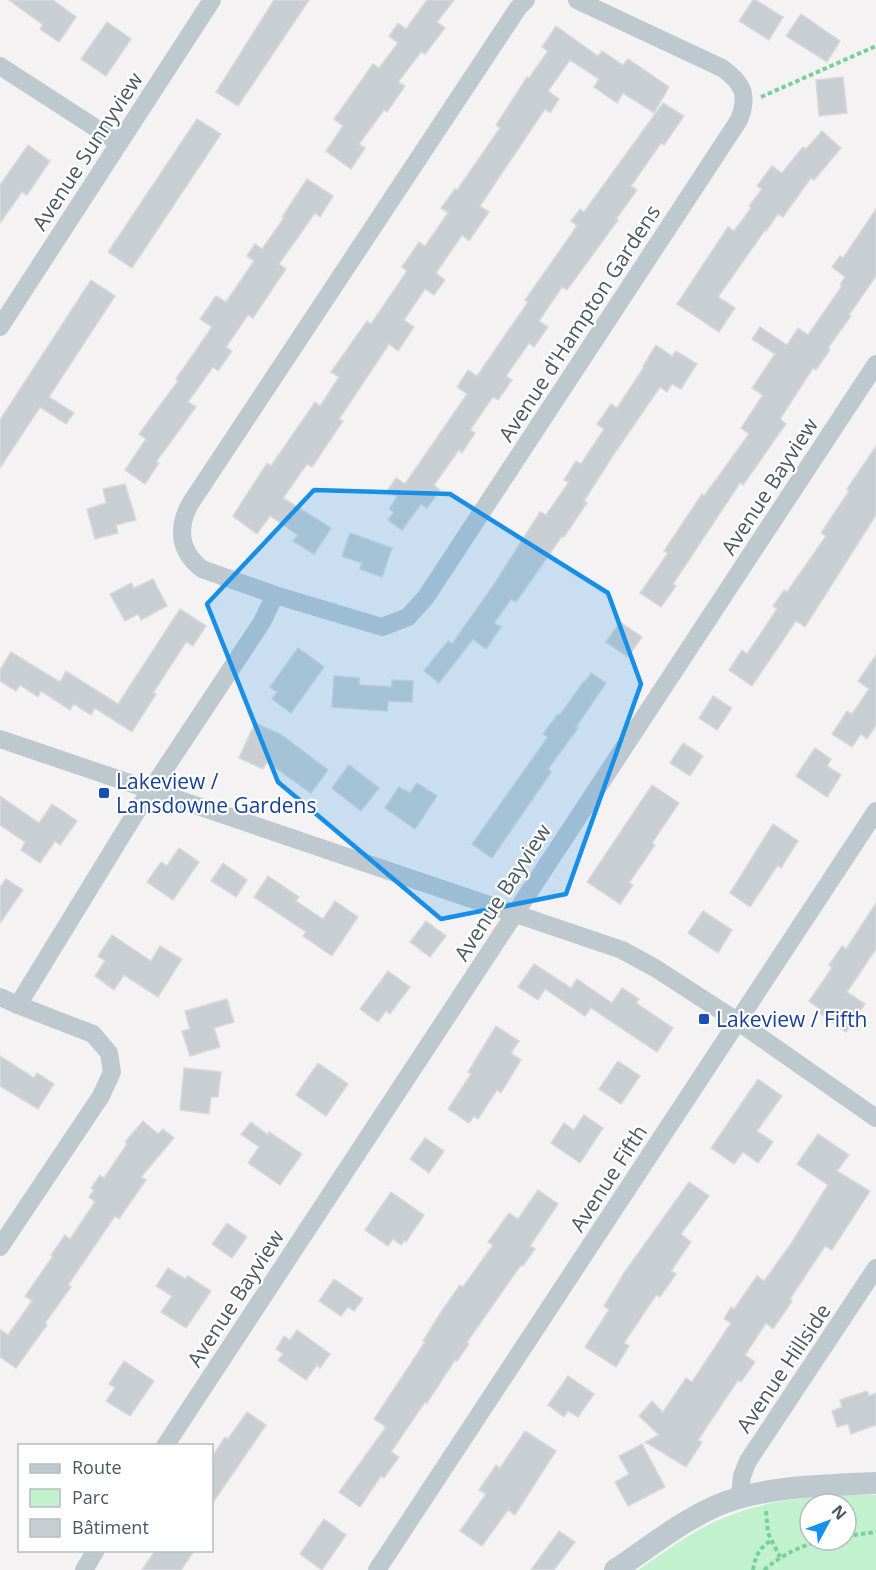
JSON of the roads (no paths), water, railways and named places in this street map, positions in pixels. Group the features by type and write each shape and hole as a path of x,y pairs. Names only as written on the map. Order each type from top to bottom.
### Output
{"street":[{"name":"Avenue Sunnyview","path":"0,327 212,0"},
{"name":"Avenue d'Hampton Gardens","path":"526,0 505,27 185,514 181,535 183,545 194,563 202,569 216,576 382,627 399,622 417,609 739,120 745,100 739,82 722,68 577,0"},
{"path":"0,66 119,143"},
{"name":"Avenue Bayview","path":"166,1444 876,363"},
{"path":"18,1005 150,790 262,622 276,595"},
{"path":"0,739 604,943 639,958 737,1021 876,1118"},
{"name":"Avenue Fifth","path":"377,1570 876,811"},
{"path":"0,997 93,1034 109,1053 112,1072 101,1096 0,1247"},
{"name":"Avenue Hillside","path":"740,1497 742,1476 748,1461 876,1268"},
{"path":"615,1570 689,1520 740,1497 795,1489 876,1483"},
{"path":"84,1570 95,1552"}],"place":[{"name":"Lakeview / Lansdowne Gardens","path":"104,793"},
{"name":"Lakeview / Fifth","path":"704,1019"}]}
